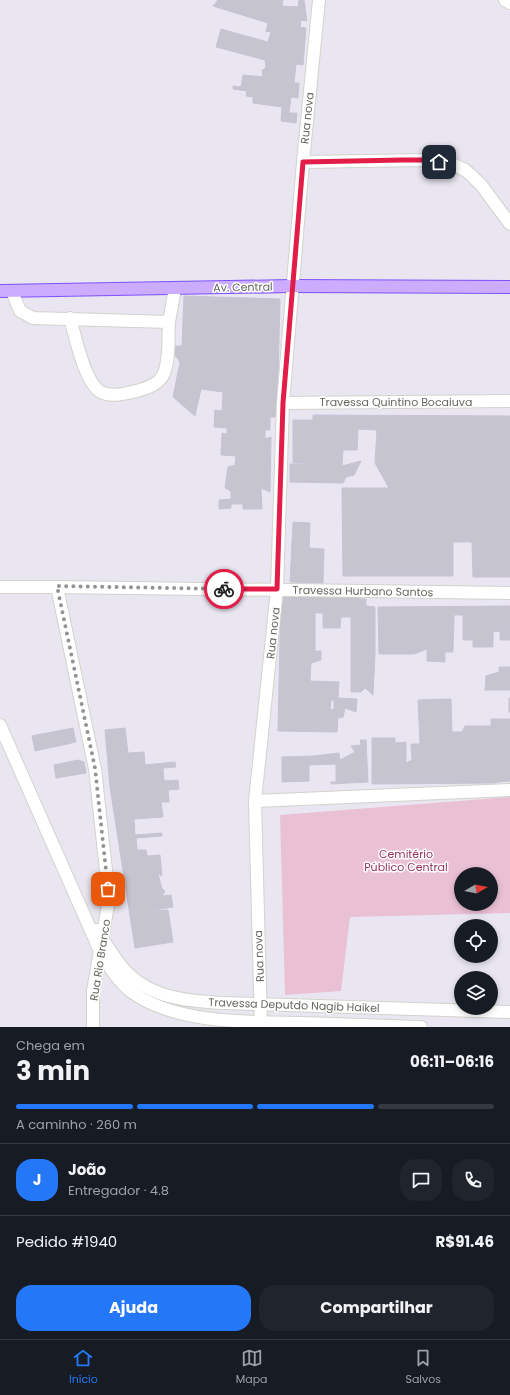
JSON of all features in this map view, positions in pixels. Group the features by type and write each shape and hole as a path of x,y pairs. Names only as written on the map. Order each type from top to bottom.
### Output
{"main road":[{"name":"Av. Central","path":"6,291 292,286 510,287"}],"street":[{"name":"Rua nova","path":"261,1024 255,801 277,589 283,403 303,162 319,0"},
{"path":"505,0 510,3"},
{"path":"303,162 426,160 448,162 465,170 471,175 482,186 510,224"},
{"path":"70,318 86,372 92,384 100,392 109,395 120,395 138,390 148,387 161,379 164,373 167,362 170,322 175,288"},
{"path":"6,291 20,311 33,318 170,322"},
{"name":"Travessa Quintino Bocaiuva","path":"283,403 510,401"},
{"name":"Travessa Hurbano Santos","path":"0,587 57,586 510,593"},
{"name":"Rua Rio Branco","path":"57,586 95,768 108,889 108,905 93,991 93,1027"},
{"path":"0,725 85,915 101,945"},
{"path":"255,801 510,790"},
{"name":"Travessa Deputdo Nagib Haikel","path":"101,945 140,983 154,991 176,999 261,1004 510,1012"},
{"name":"Travessa Deputdo Nagib Haikel","path":"101,945 112,972 133,993 146,1001 188,1016 261,1024 421,1027"}],"green space":[{"name":"Cemitério Público Central","path":"510,797 510,913 350,917 341,991 285,995 280,815"}],"building":[{"path":"218,0 283,0 282,6 298,7 299,0 304,0 307,21 301,20 300,27 306,28 303,65 296,64 294,83 299,83 298,98 291,97 289,113 297,113 296,123 281,121 282,107 253,103 253,97 246,96 247,91 233,89 233,86 241,87 243,75 263,77 262,70 266,68 265,60 216,47 221,29 268,42 271,31 266,32 268,23 213,6"},
{"path":"184,296 280,299 277,417 270,417 270,430 265,430 265,439 271,437 270,492 261,488 262,509 243,509 243,504 231,504 231,508 219,509 219,500 231,499 231,491 225,488 228,467 235,465 236,456 221,455 222,433 227,434 227,428 214,427 215,410 222,411 223,392 201,389 195,416 173,397 180,362 174,354 174,346 182,346"},
{"path":"313,415 510,416 510,577 473,577 472,542 453,542 453,576 343,576 342,488 389,488 375,463 377,430 358,429 357,450 343,450 342,466 361,461 354,475 346,477 343,483 290,482 290,464 305,464 293,463 293,420 313,420"},
{"path":"293,522 310,523 309,548 324,549 323,583 290,582"},
{"path":"281,591 359,593 359,599 366,599 366,606 375,607 373,695 365,688 361,692 351,692 351,617 341,617 340,628 323,628 323,613 315,613 315,651 321,651 321,660 311,663 310,681 339,682 338,698 357,699 356,712 345,708 343,717 338,718 337,732 278,731","holes":["331,700 334,700 334,710 330,709"]},
{"path":"510,606 510,640 500,640 500,631 493,632 493,647 473,647 473,640 463,640 463,615 454,615 453,652 445,652 445,662 427,661 427,649 414,654 379,654 378,607"},
{"path":"499,667 510,667 510,690 485,690 486,676 499,672"},
{"path":"510,698 510,712 509,712"},
{"path":"451,699 452,732 462,732 465,726 491,726 491,719 510,719 510,781 496,783 372,784 372,738 395,738 395,743 406,742 406,763 412,760 411,744 420,744 418,700"},
{"path":"73,728 76,742 35,751 32,736"},
{"path":"125,728 128,753 144,752 145,765 175,762 176,767 163,768 164,781 178,780 179,789 168,790 169,802 161,802 163,817 134,819 135,835 162,833 162,836 136,838 137,850 146,850 147,856 160,855 162,876 158,874 162,889 165,891 162,896 171,895 173,907 155,910 168,910 173,942 135,948 110,787 105,730"},
{"path":"360,740 366,740 368,782 331,784 331,782 336,782 336,764 309,765 309,781 282,782 282,757 314,756 339,753 340,760 355,752 351,746 361,745"},
{"path":"78,760 84,762 86,773 56,778 54,765"}],"way so far":[{"path":"108,889 95,768 57,586 224,589"}],"route":[{"path":"224,589 277,589 283,403 303,162 402,160 426,160 439,162"}]}
